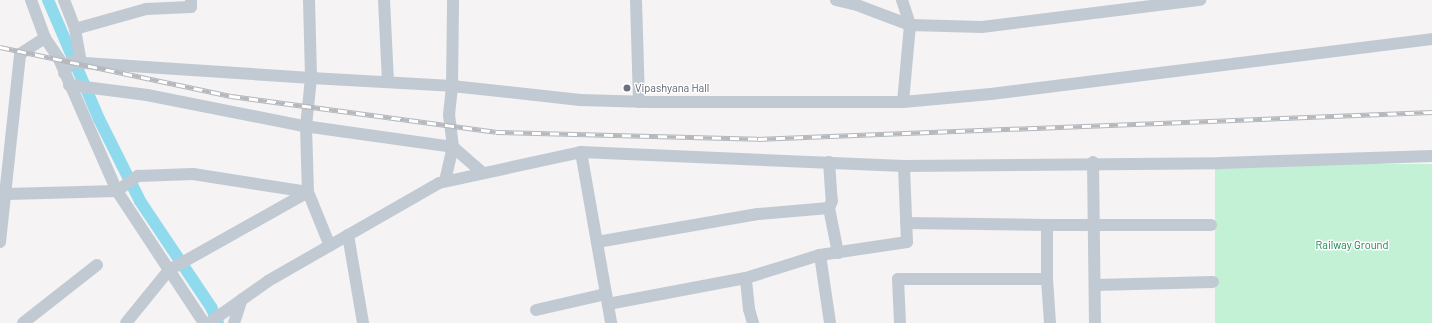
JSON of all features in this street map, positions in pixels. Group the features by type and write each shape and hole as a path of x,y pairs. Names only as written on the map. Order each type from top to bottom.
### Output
{"street":[{"path":"31,0 45,38 58,60 117,191 204,323"},
{"path":"64,0 75,29 81,63"},
{"path":"75,29 146,9 192,7 191,0"},
{"path":"309,0 311,78 306,126 308,192 330,246"},
{"path":"384,0 388,82"},
{"path":"445,182 453,147 449,115 452,86 453,0"},
{"path":"636,0 639,102"},
{"path":"836,0 854,4 910,25 982,28 1200,0"},
{"path":"902,0 910,25 903,102"},
{"path":"0,242 6,194 5,182 20,54 45,38"},
{"path":"64,73 70,62 452,86 580,100 639,102 903,102 991,94 1432,39"},
{"path":"69,85 147,95 306,126 453,147 483,174"},
{"path":"581,152 611,323"},
{"path":"209,323 268,281 439,183 581,152 904,166 1093,162 1221,163 1432,156"},
{"path":"829,162 832,201 829,208 838,253"},
{"path":"1093,162 1095,323"},
{"path":"536,310 746,278 820,255 907,242 904,166"},
{"path":"6,194 117,191 138,176 193,174 308,192"},
{"path":"126,323 169,270 308,192"},
{"path":"597,242 758,214 829,208"},
{"path":"906,223 1094,223 1211,225"},
{"path":"1047,224 1047,279 1050,323"},
{"path":"348,235 362,323"},
{"path":"820,255 826,322"},
{"path":"23,323 97,265"},
{"path":"746,278 749,309 753,323"},
{"path":"900,323 898,279 1047,279"},
{"path":"1095,285 1213,282"},
{"path":"234,323 242,300"}],"green space":[{"name":"Railway Ground","path":"1215,164 1432,164 1432,323 1215,323"}],"waterway":[{"path":"48,0 99,119 140,201 211,307 218,323"}],"railway":[{"path":"0,47 231,96 496,132 758,139 1432,112"}],"place":[{"name":"Vipashyana Hall","path":"627,88"}]}
